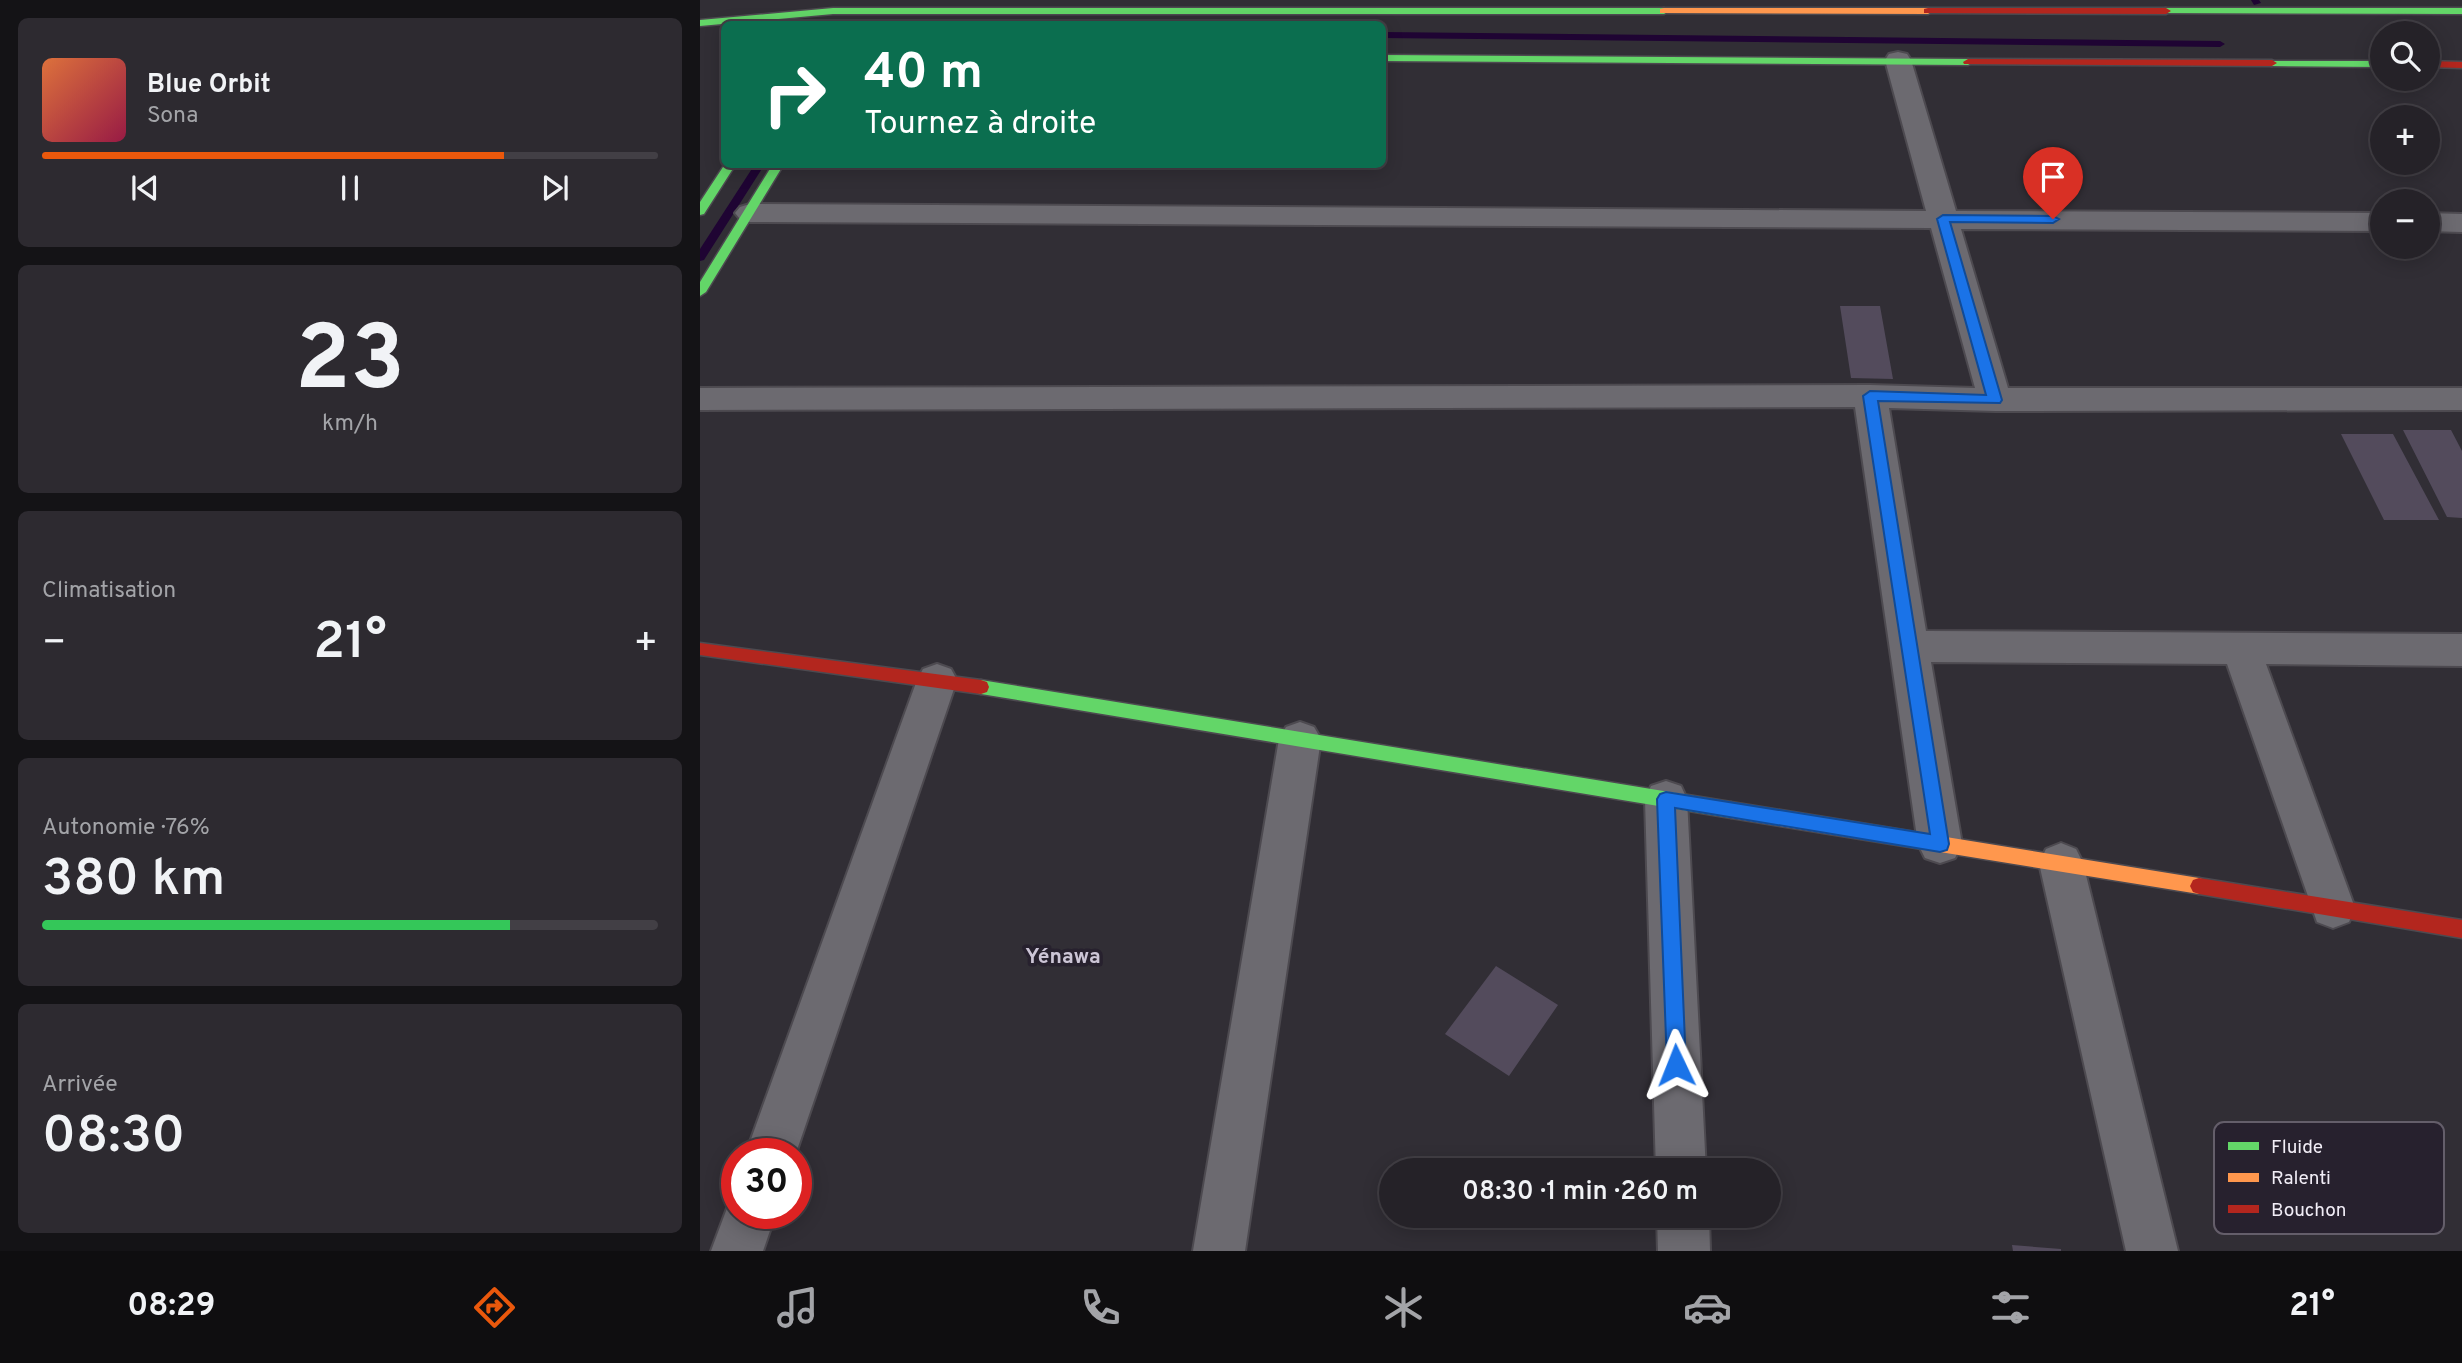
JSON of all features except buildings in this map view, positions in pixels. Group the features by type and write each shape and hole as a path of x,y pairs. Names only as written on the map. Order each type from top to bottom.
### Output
{"street":[{"path":"2304,5 2341,64"},
{"path":"724,21 885,6 2304,5 2462,11"},
{"path":"872,21 885,6"},
{"path":"2221,6 2253,64"},
{"path":"700,23 721,21"},
{"path":"1386,58 2370,64"},
{"path":"1898,60 1995,400"},
{"path":"2440,64 2462,65"},
{"path":"700,211 728,168"},
{"path":"700,292 777,168"},
{"path":"750,213 2370,222"},
{"path":"2440,222 2462,223"},
{"path":"1870,396 1940,844"},
{"path":"700,399 1870,396 1995,400 2462,399"},
{"path":"1910,646 2462,650"},
{"path":"700,649 937,680 2462,929"},
{"path":"2241,649 2333,908"},
{"path":"776,1138 937,680"},
{"path":"1219,1251 1300,739"},
{"path":"1666,799 1680,1158"},
{"path":"2061,863 2152,1251"},
{"path":"1683,1228 1684,1251"},
{"path":"737,1251 745,1229"}],"waterway":[{"path":"1386,35 2220,44"},
{"path":"700,258 757,168"}],"traffic: fast":[{"path":"722,21 833,11 1664,11"},
{"path":"2166,11 2462,11"},
{"path":"700,23 721,21"},
{"path":"1386,58 1968,62"},
{"path":"2272,63 2370,64"},
{"path":"700,211 728,168"},
{"path":"700,292 777,168"},
{"path":"981,687 1731,810"}],"traffic: slow":[{"path":"1664,11 1928,11"},
{"path":"1731,810 2199,886"}],"traffic: jam":[{"path":"1928,11 2166,11"},
{"path":"1968,62 2272,63"},
{"path":"2440,64 2462,65"},
{"path":"700,649 981,687"},
{"path":"2199,886 2462,929"}],"district":[{"name":"Yénawa","path":"1063,957"}],"route":[{"path":"1676,1065 1666,799 1940,844 1870,396 1995,400 1943,219 2053,219"}]}
